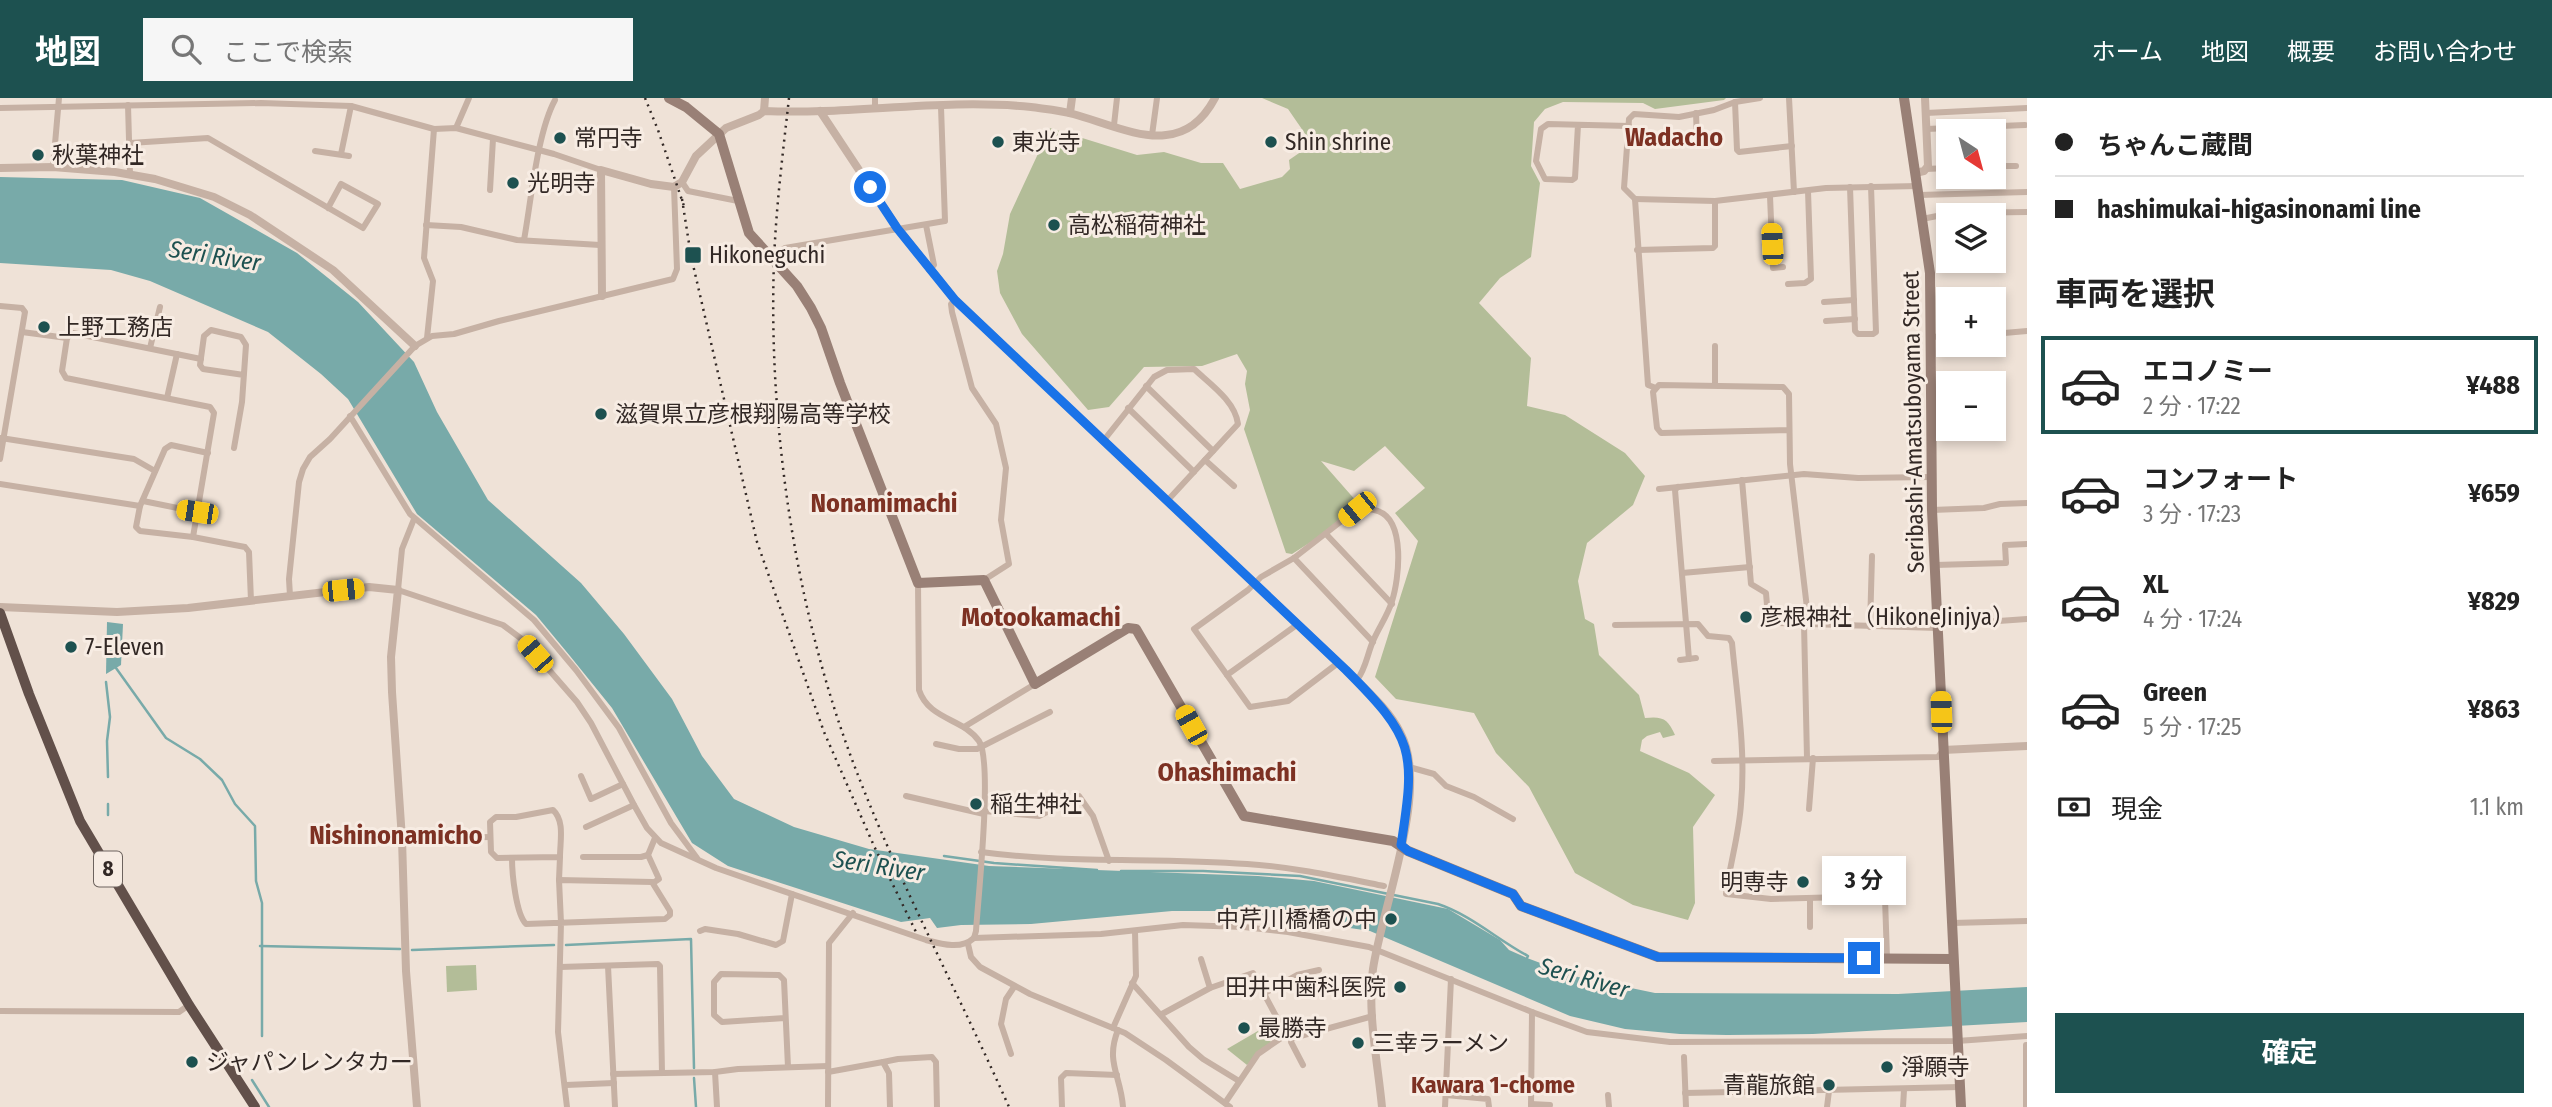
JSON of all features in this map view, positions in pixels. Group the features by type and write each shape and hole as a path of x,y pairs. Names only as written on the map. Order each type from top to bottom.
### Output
{"highway":[{"name":"8","path":"0,613 80,821 189,1005 255,1107"}],"main road":[{"path":"669,98 686,107 719,134 749,233 797,286 821,328 918,583 984,580 1035,684 1128,628 1136,629 1241,815 1393,841 1408,851 1513,894 1521,906 1658,957 1953,959"},
{"name":"Seribashi-Amatsuboyama Street","path":"1904,98 1930,273 1932,510 1961,1107"}],"street":[{"path":"53,167 59,98"},
{"path":"456,128 469,98"},
{"path":"764,111 765,98"},
{"path":"1070,113 1072,98"},
{"path":"1114,125 1117,98"},
{"path":"1152,135 1157,98"},
{"path":"0,108 205,101 307,101 351,106 434,129 456,128 651,184 674,187 682,182 696,156 726,128 764,111 820,111 875,103 941,107 1031,103 1152,135 1168,135 1190,127 1203,117 1215,98"},
{"path":"1656,388 1648,385 1635,199 1624,187 1629,119 1634,114 1679,117 1760,98"},
{"path":"1789,98 1794,192"},
{"path":"1925,98 1926,169"},
{"path":"524,240 549,110 555,100"},
{"path":"1735,102 1739,152 1792,146"},
{"path":"128,105 131,174"},
{"path":"315,151 345,155 351,106"},
{"path":"781,251 785,248 944,221 941,107"},
{"path":"1926,113 2027,108"},
{"path":"820,111 897,228 955,300 1357,680 1401,734 1407,751 1410,791 1401,845 1387,888 1372,990 1382,1107"},
{"path":"1696,113 1697,142"},
{"path":"1578,125 1575,178 1545,179 1536,161 1541,129 1548,124 1629,126"},
{"path":"1926,129 2025,125"},
{"path":"428,338 433,281 424,258 434,129"},
{"path":"130,143 208,138 328,208 363,228 378,204 341,184 328,208"},
{"path":"490,190 493,139"},
{"path":"2006,166 2016,166"},
{"path":"0,168 53,167 131,174 192,189 250,215 332,270 413,350"},
{"path":"1915,173 1936,169"},
{"path":"601,170 602,296"},
{"path":"682,182 688,191 738,201"},
{"path":"1635,199 1715,201 1871,186 1918,190 2027,192"},
{"path":"1850,187 1855,331 1858,334 1873,334 1876,332 1871,186"},
{"path":"290,596 289,579 299,482 310,457 413,350 428,338 454,334 667,281 676,276 674,187"},
{"path":"1788,284 1805,283 1811,279 1808,191"},
{"path":"1770,196 1773,268 1783,267"},
{"path":"1637,250 1713,248 1715,201"},
{"path":"1922,219 1952,213 2027,212"},
{"path":"426,225 461,227 524,240 600,245"},
{"path":"926,225 934,265 929,270"},
{"path":"955,300 951,304 952,312 972,388 996,424 1006,468 1001,520 1009,564 984,580"},
{"path":"1824,302 1854,300"},
{"path":"0,306 22,308 26,312 0,459"},
{"path":"150,348 160,307"},
{"path":"1826,321 1855,319"},
{"path":"234,447 244,375 246,345 241,337 211,330 204,335 200,365 203,369 244,375"},
{"path":"2006,333 2027,331"},
{"path":"22,332 67,338"},
{"path":"193,537 214,414 210,407 66,378 62,371 67,338 73,333 201,359"},
{"path":"1931,337 1936,337"},
{"path":"1715,345 1715,384"},
{"path":"167,398 177,354"},
{"path":"1104,440 1154,377 1167,370 1194,369 1237,414 1238,424 1168,500"},
{"path":"1789,430 1661,433 1657,428 1653,392 1659,385 1715,384 1783,387 1789,394 1792,475 1807,624 1809,809"},
{"path":"1146,386 1213,451"},
{"path":"1128,408 1194,472"},
{"path":"353,414 414,519 550,637 619,728 671,823 697,858"},
{"path":"2,438 134,460 155,471"},
{"path":"208,453 171,445 165,449 141,503 135,524 140,531 245,547 249,552 251,601"},
{"path":"1205,460 1234,486"},
{"path":"1659,489 1792,475 1931,477"},
{"path":"1742,480 1752,584 1766,593 1770,621 1774,623 1938,628 1942,625 2027,619"},
{"path":"0,484 197,512"},
{"path":"1678,487 1675,490 1682,573 1693,659 1679,660"},
{"path":"1932,510 2027,503"},
{"path":"1338,663 1288,701 1250,707 1194,629 1261,577 1294,558 1363,507 1381,512 1390,519 1398,541 1398,570 1392,604 1373,642 1364,670 1357,680"},
{"path":"414,519 402,549 391,657 402,839 406,971 417,1107"},
{"path":"1326,534 1392,604"},
{"path":"1935,565 2006,564 2005,545 2027,544"},
{"path":"1870,627 1872,556"},
{"path":"1294,558 1373,642"},
{"path":"1682,573 1750,567"},
{"path":"0,607 117,612 188,608 369,587 398,590 503,625 513,631 577,702 601,739 634,805 655,838 674,850 716,868 932,942 968,944 975,935 985,765 982,746 974,734 936,714 923,701 919,690 918,583"},
{"path":"1227,675 1298,624"},
{"path":"1615,625 1698,624 1708,636 1730,638 1741,760 1741,801 1738,834 1726,894 1771,899 1885,898 1887,958"},
{"path":"964,727 1035,684"},
{"path":"936,744 970,750 1049,712"},
{"path":"1714,761 1938,757 1942,750 2027,746"},
{"path":"1409,767 1434,775 1446,786 1474,797 1513,819"},
{"path":"581,776 591,799 623,784"},
{"path":"906,796 984,812 1040,816 1079,796 1093,816 1109,860"},
{"path":"586,827 634,805"},
{"path":"560,857 497,859 491,852 490,822 496,817 516,817 553,810 559,816 561,824 561,923 558,1032 567,1107"},
{"path":"402,839 490,836"},
{"path":"559,880 653,883 659,880 648,855 655,838"},
{"path":"583,857 648,855"},
{"path":"980,856 1247,864 1312,872 1387,888"},
{"path":"512,858 512,876 521,919 526,925 668,918 670,911 653,883"},
{"path":"700,930 738,934 776,945 783,940 792,894"},
{"path":"1810,898 1810,927"},
{"path":"828,1107 830,943 853,913"},
{"path":"1952,922 2027,921"},
{"path":"975,935 1135,931 1183,925 1244,927 1324,938 1377,947 1532,1012 1587,1031 1670,1042 2027,1036"},
{"path":"1123,1107 1122,1090 1111,1054 1115,1029 1136,976 1135,931"},
{"path":"968,944 975,963 1014,986 1115,1029 1166,1060 1229,1106 1239,1081 1258,1055 1289,1036 1373,1016"},
{"path":"1201,959 1210,988"},
{"path":"608,966 615,1107"},
{"path":"560,967 660,966 662,1073"},
{"path":"1263,994 1297,975 1319,970"},
{"path":"1162,1014 1210,988 1253,973 1303,1065"},
{"path":"786,1018 722,1022 714,1015 714,982 721,974 779,975 784,980 786,1018 788,1067"},
{"path":"1445,1107 1451,979"},
{"path":"1132,983 1203,1059 1239,1081"},
{"path":"1011,1054 1001,1024 1006,999 1014,986"},
{"path":"0,1011 179,1012 189,1005"},
{"path":"1532,1012 1531,1106 1550,1105"},
{"path":"2026,1045 2026,1107"},
{"path":"613,1074 788,1067 828,1069 932,1057 936,1062 937,1107"},
{"path":"1684,1057 1686,1107"},
{"path":"883,1062 889,1073 890,1107"},
{"path":"715,1072 717,1107"},
{"path":"1062,1107 1060,1078 1066,1073 1117,1075"},
{"path":"566,1085 614,1083"},
{"path":"1685,1093 1960,1087"},
{"path":"1903,1107 1904,1090"},
{"path":"1827,1107 1829,1091"},
{"path":"1446,1095 1488,1099 1489,1107"},
{"path":"1608,1095 1609,1107"}],"green space":[{"path":"1262,98 1726,98 1655,109 1643,103 1563,102 1545,109 1534,122 1531,166 1540,183 1531,257 1500,278 1479,303 1531,358 1527,406 1565,415 1625,453 1645,476 1633,505 1587,543 1578,581 1585,619 1594,624 1599,655 1639,695 1645,718 1664,720 1675,735 1663,738 1660,732 1647,736 1642,740 1640,751 1689,773 1715,795 1693,827 1695,903 1688,920 1633,905 1575,873 1529,787 1496,753 1474,713 1396,699 1375,677 1418,541 1395,513 1425,488 1385,446 1354,471 1321,461 1357,502 1325,533 1292,554 1286,553 1244,429 1250,410 1245,384 1247,371 1237,354 1202,366 1144,367 1109,407 1088,410 1022,334 1000,293 997,271 1010,214 1050,128 1137,155 1164,152 1201,163 1223,163 1240,189 1282,177 1290,169 1289,160 1305,149 1308,138 1288,109"},
{"path":"476,965 477,990 447,992 446,966"},
{"path":"1263,1028 1271,1042 1247,1065 1227,1049"}],"water":[{"name":"Seri River","path":"0,177 122,180 200,198 297,253 358,302 414,362 437,412 488,500 581,583 624,634 672,699 702,756 734,799 794,827 869,849 989,866 1258,876 1314,881 1448,909 1500,940 1509,950 1527,958 1578,977 1655,993 1898,994 2027,987 2027,1022 1813,1034 1680,1034 1625,1029 1570,1016 1370,931 1237,911 1172,911 1031,924 937,928 930,918 901,922 728,866 692,843 612,708 536,615 417,514 348,399 268,332 150,281 111,270 0,263"},
{"path":"107,622 123,624 121,665 106,674"}],"waterway":[{"path":"116,668 166,738 200,759 222,780 235,804 255,826 256,881 262,903 262,1036"},
{"path":"106,682 110,717 107,741 108,777"},
{"path":"108,804 108,815"},
{"path":"944,856 994,863 1097,870"},
{"path":"1121,871 1203,871 1300,876 1438,904 1473,921 1528,956 1527,958"},
{"path":"566,945 691,939 694,1068"},
{"path":"412,950 554,945"},
{"path":"260,946 400,949"},
{"path":"694,1078 696,1107"},
{"path":"252,1080 269,1107"}],"railway":[{"path":"645,98 684,206"},
{"path":"789,98 776,220 773,324 781,455 802,585 835,710 873,813 1009,1107"},
{"path":"682,199 691,256 757,542 824,732 874,846 916,932"}],"place":[{"name":"常円寺","path":"560,138"},
{"name":"東光寺","path":"998,142"},
{"name":"Shin shrine","path":"1271,142"},
{"name":"秋葉神社","path":"38,155"},
{"name":"光明寺","path":"513,183"},
{"name":"高松稲荷神社","path":"1054,225"},
{"name":"Hikoneguchi","path":"693,255"},
{"name":"上野工務店","path":"44,327"},
{"name":"滋賀県立彦根翔陽高等学校","path":"601,414"},
{"name":"彦根神社（HikoneJinjya）","path":"1746,617"},
{"name":"7-Eleven","path":"71,647"},
{"name":"稲生神社","path":"976,804"},
{"name":"明専寺","path":"1803,882"},
{"name":"中芹川橋橋の中","path":"1391,919"},
{"name":"田井中歯科医院","path":"1400,987"},
{"name":"最勝寺","path":"1244,1028"},
{"name":"三幸ラーメン","path":"1358,1043"},
{"name":"ジャパンレンタカー","path":"192,1062"},
{"name":"淨願寺","path":"1887,1067"},
{"name":"青龍旅館","path":"1829,1085"}],"district":[{"name":"Wadacho","path":"1674,137"},
{"name":"Nonamimachi","path":"884,503"},
{"name":"Motookamachi","path":"1041,617"},
{"name":"Ohashimachi","path":"1227,772"},
{"name":"Nishinonamicho","path":"396,835"},
{"name":"Kawara 1-chome","path":"1493,1085"}],"route":[{"path":"870,187 897,228 955,300 1346,670 1384,710 1401,734 1407,751 1410,791 1401,845 1408,851 1513,894 1521,906 1658,957 1864,958"}]}
